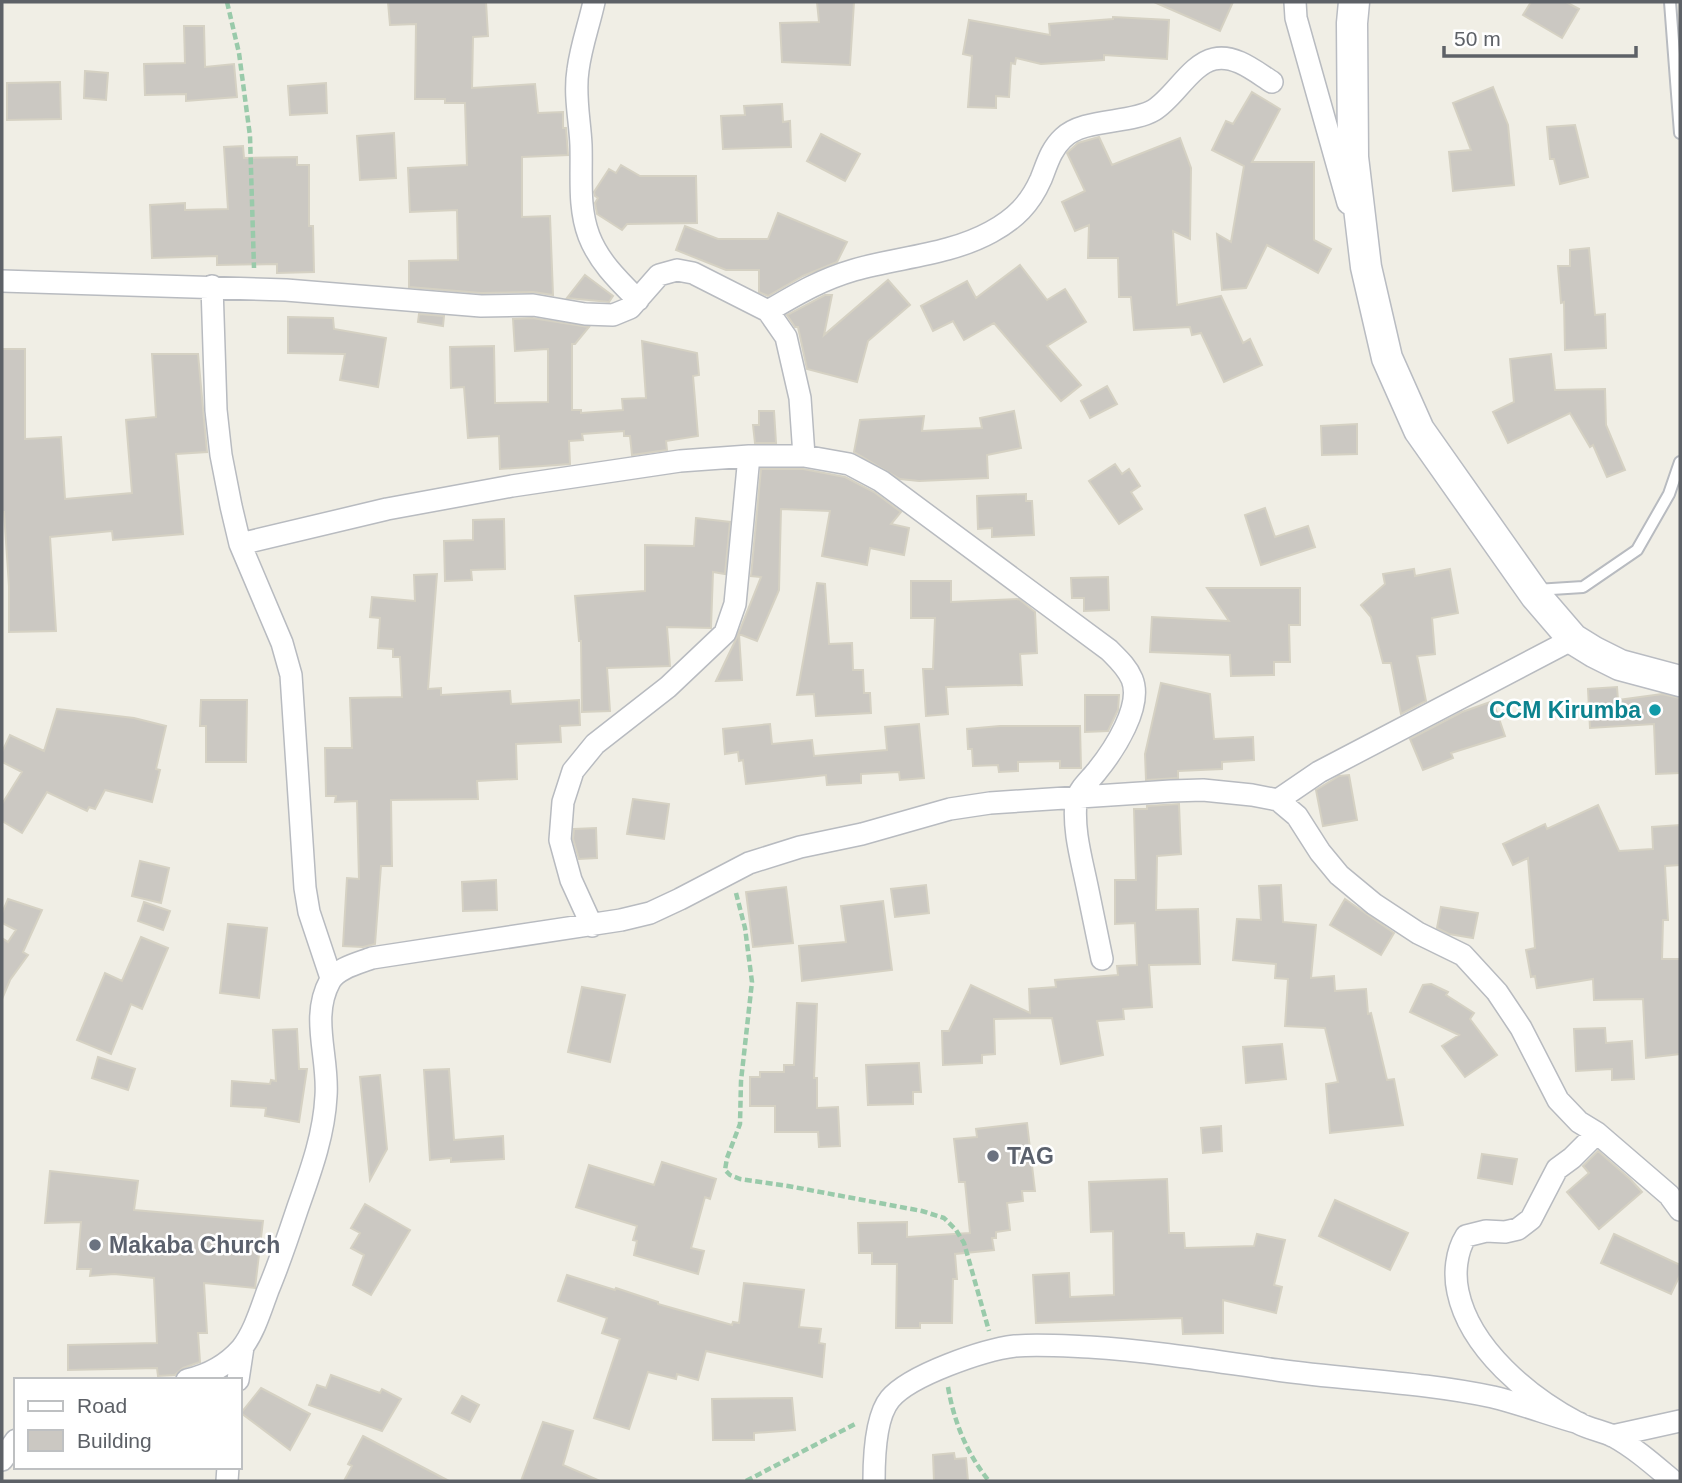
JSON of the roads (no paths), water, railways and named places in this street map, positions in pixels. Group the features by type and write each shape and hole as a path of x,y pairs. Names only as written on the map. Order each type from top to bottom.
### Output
{"street":[{"path":"594,2 577,73 583,218 595,248 606,265 638,300"},
{"path":"1295,2 1296,18 1366,267 1387,358 1419,430 1533,590 1573,639 1620,665 1680,681"},
{"path":"1354,2 1353,157 1366,267"},
{"path":"768,311 805,288 823,281 855,270 943,251 992,232 1024,210 1040,182 1053,149 1066,135 1102,122 1131,118 1154,110 1202,64 1215,59 1228,59 1247,66 1272,82"},
{"path":"2,282 212,286 322,292 481,306 533,305 585,314 621,313 638,300 659,275 677,270 693,273 768,311 786,337 800,398 804,456"},
{"path":"212,286 213,368 221,455 240,544 270,612 291,675 305,888 309,912 331,978"},
{"path":"240,544 387,509 512,486 680,461 749,456 804,456 849,464 881,481 1109,650 1126,668 1133,681 1135,697 1113,749 1077,796 1075,814 1078,848 1102,959"},
{"path":"592,926 571,880 559,840 564,802 573,771 595,744 668,687 725,634 735,604 749,456"},
{"path":"1278,800 1319,772 1573,639"},
{"path":"196,1378 224,1366 243,1347 276,1272 312,1167 324,1124 327,1093 321,1004 331,978 351,965 372,958 592,926 650,913 750,863 950,809 990,803 1203,790 1278,800 1297,816 1320,852 1348,882 1374,904 1418,933 1463,955 1497,992 1521,1028 1558,1100 1579,1122 1597,1133 1669,1195 1680,1210"},
{"path":"1579,1423 1521,1385 1479,1340 1462,1307 1455,1278 1460,1245 1466,1236 1486,1231 1505,1232 1518,1228 1531,1219 1557,1169 1597,1133"},
{"path":"874,1481 877,1434 883,1410 890,1399 908,1385 944,1367 993,1349 1019,1346 1128,1349 1454,1390 1495,1398 1579,1423 1612,1436 1647,1459 1673,1481"},
{"path":"238,1378 243,1347"},
{"path":"1612,1436 1680,1420"},
{"path":"2,1460 14,1443"}],"lane":[{"path":"1670,2 1680,133"},
{"path":"1533,590 1583,587 1637,550 1669,494 1680,462"}],"place":[{"name":"CCM Kirumba","path":"1655,710"},
{"name":"TAG","path":"993,1156"},
{"name":"Makaba Church","path":"95,1245"}]}
